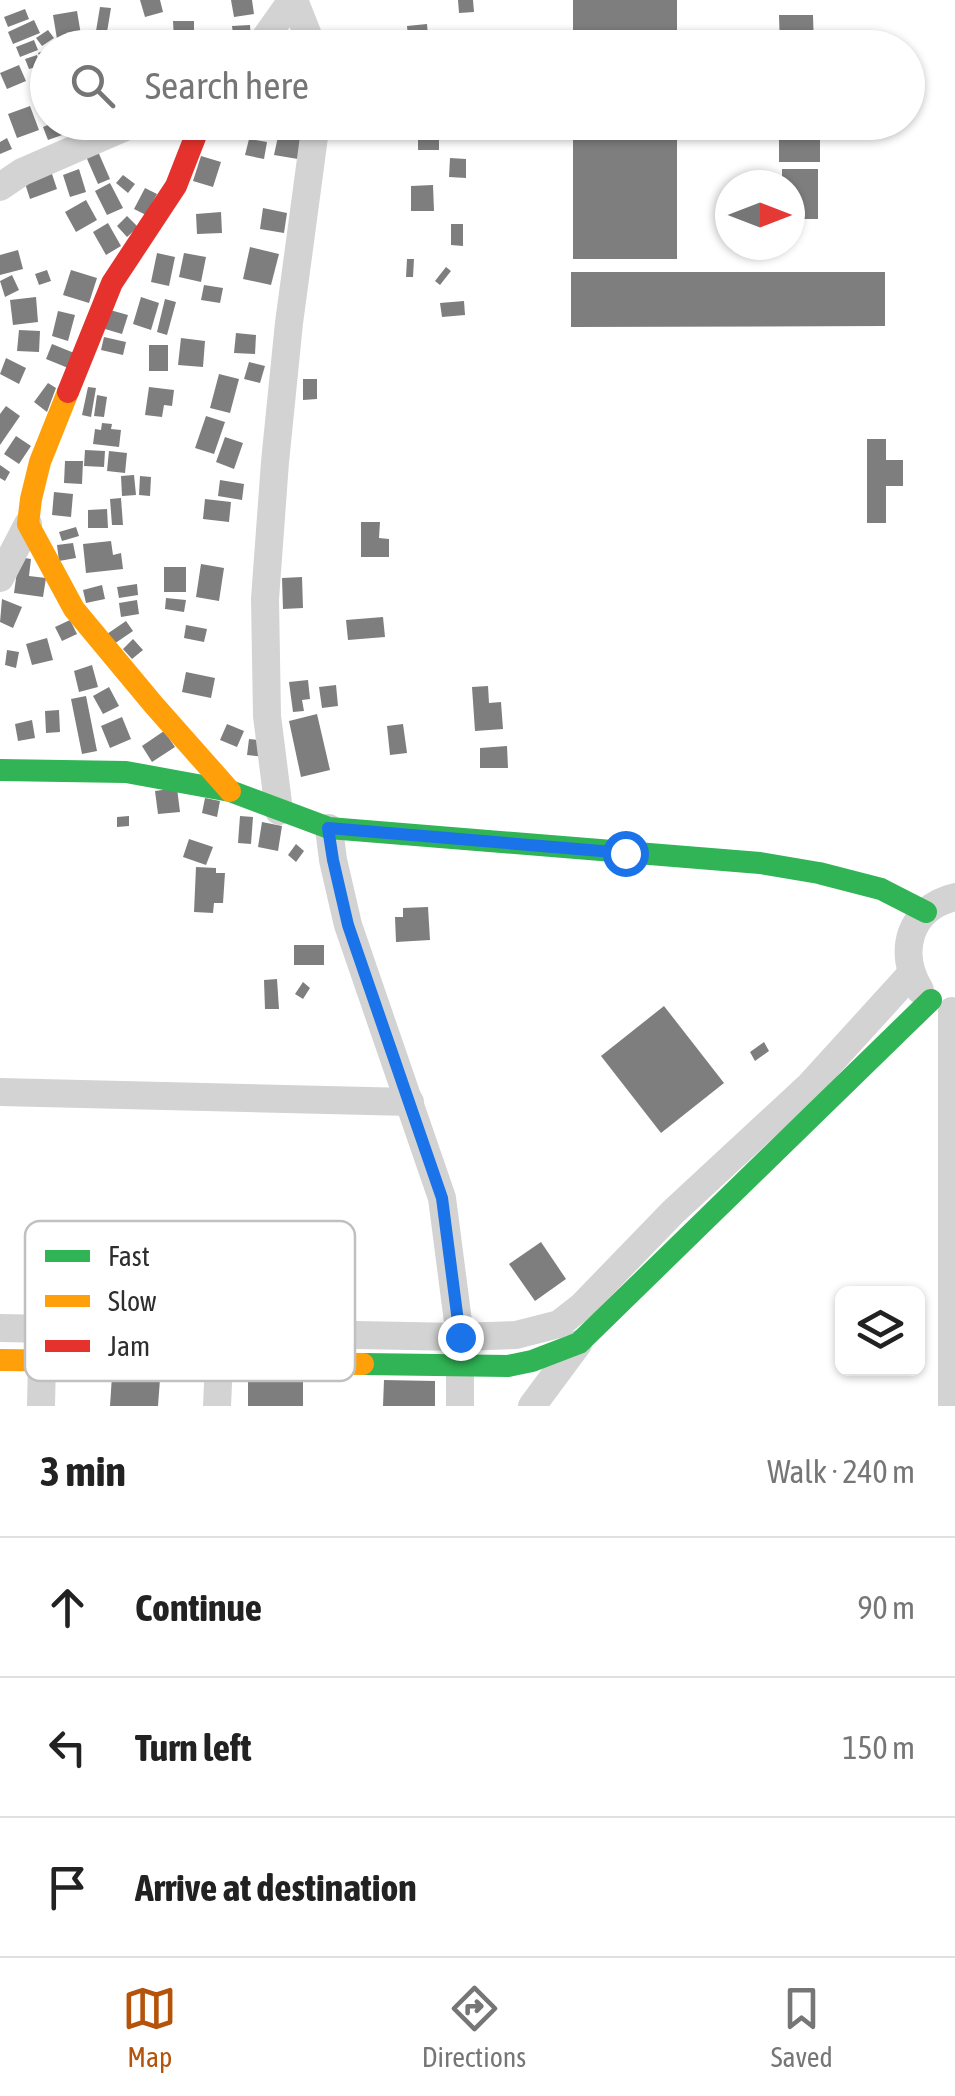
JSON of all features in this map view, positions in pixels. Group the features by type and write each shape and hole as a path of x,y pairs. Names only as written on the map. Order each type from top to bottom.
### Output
{"street":[{"path":"271,30 293,0"},
{"path":"293,0 306,30"},
{"path":"0,187 22,172 96,140"},
{"path":"0,578 28,524 40,462 112,283 176,186 194,140"},
{"path":"278,811 267,716 264,600 289,323 313,140"},
{"path":"28,524 74,609 230,791"},
{"path":"0,770 126,772 230,791 328,828 760,863 881,889 926,912"},
{"path":"328,828 348,925 442,1198 460,1351 460,1406"},
{"path":"946,1008 919,989 911,974 909,940 926,912 955,897"},
{"path":"355,1363 460,1351 560,1324 810,1085 911,974"},
{"path":"532,1406 579,1343 946,1008"},
{"path":"946,1008 952,1406"},
{"path":"0,1092 410,1102"},
{"path":"0,1328 25,1328"},
{"path":"355,1334 460,1351 508,1366 579,1343"},
{"path":"362,1334 363,1363"},
{"path":"0,1360 25,1361"},
{"path":"41,1406 42,1381"},
{"path":"217,1406 218,1381"}],"building":[{"path":"140,0 160,0 163,12 145,17"},
{"path":"231,0 252,0 254,14 234,17"},
{"path":"458,0 473,0 474,12 459,13"},
{"path":"573,0 677,0 677,30 573,30"},
{"path":"100,7 111,8 107,30 96,30"},
{"path":"25,9 29,19 8,27 4,17"},
{"path":"77,11 80,30 56,30 53,15"},
{"path":"779,15 813,15 813,30 779,30"},
{"path":"34,20 39,30 30,30 30,37 13,44 8,32"},
{"path":"173,21 194,21 194,30 174,30"},
{"path":"427,24 428,30 407,30 407,26"},
{"path":"250,25 250,30 232,30 232,26"},
{"path":"30,42 30,53 20,57 16,47"},
{"path":"19,65 26,81 7,89 0,73"},
{"path":"30,106 30,133 17,138 8,114"},
{"path":"7,138 12,149 0,154 0,142"},
{"path":"249,140 267,142 264,159 245,155"},
{"path":"277,140 301,140 298,159 274,155"},
{"path":"418,140 439,140 439,150 418,150"},
{"path":"573,140 677,140 677,259 573,259"},
{"path":"779,140 820,140 820,162 779,162"},
{"path":"96,147 110,179 98,184 84,152"},
{"path":"201,156 221,162 213,187 193,181"},
{"path":"450,158 466,159 466,178 449,177"},
{"path":"50,168 57,189 30,199 23,177"},
{"path":"79,169 86,192 70,197 63,175"},
{"path":"818,169 818,219 805,219 805,170 782,170"},
{"path":"123,175 135,184 128,193 116,183"},
{"path":"110,183 123,208 107,215 95,191"},
{"path":"433,185 434,211 411,211 411,186"},
{"path":"145,188 157,194 146,215 134,209"},
{"path":"86,200 97,220 76,232 65,212"},
{"path":"263,208 287,213 284,233 260,229"},
{"path":"221,212 222,233 197,234 196,214"},
{"path":"127,216 138,227 127,237 117,226"},
{"path":"108,223 121,246 106,255 93,232"},
{"path":"451,224 463,224 463,246 451,245"},
{"path":"250,247 279,254 271,285 243,279"},
{"path":"18,250 23,269 0,275 0,255"},
{"path":"157,253 175,257 169,286 151,282"},
{"path":"184,253 206,257 201,282 179,277"},
{"path":"407,259 414,259 413,277 406,277"},
{"path":"446,267 451,271 440,285 435,281"},
{"path":"47,270 51,281 39,285 35,274"},
{"path":"71,270 97,278 89,303 63,295"},
{"path":"571,272 885,272 885,326 571,327"},
{"path":"12,275 19,290 5,297 0,281"},
{"path":"204,285 223,288 220,303 201,300"},
{"path":"36,297 38,322 13,325 10,300"},
{"path":"141,297 159,303 151,330 133,324"},
{"path":"165,299 176,302 167,335 157,332"},
{"path":"464,301 465,315 442,317 440,303"},
{"path":"110,310 128,315 122,334 105,329"},
{"path":"58,311 75,315 68,341 52,336"},
{"path":"19,330 40,331 39,352 17,351"},
{"path":"236,333 256,335 255,354 234,353"},
{"path":"104,337 126,342 123,355 101,350"},
{"path":"181,338 205,341 203,367 178,365"},
{"path":"52,344 79,355 73,370 46,359"},
{"path":"149,345 168,345 168,371 149,371"},
{"path":"6,358 26,368 19,384 0,374"},
{"path":"249,362 265,366 260,383 244,379"},
{"path":"219,374 239,379 230,413 210,408"},
{"path":"303,379 317,379 317,399 303,400"},
{"path":"48,383 56,388 47,412 34,402"},
{"path":"88,387 96,388 91,417 82,415"},
{"path":"149,387 174,390 172,406 164,405 162,417 145,415"},
{"path":"97,395 107,397 104,417 94,416"},
{"path":"6,406 20,416 0,445 0,414"},
{"path":"206,416 225,422 214,454 195,448"},
{"path":"102,423 121,430 119,447 93,444 95,429 101,430"},
{"path":"16,436 31,446 19,464 4,454"},
{"path":"225,437 243,443 234,469 216,462"},
{"path":"867,439 886,439 886,460 903,460 903,486 886,486 886,523 867,523"},
{"path":"85,450 105,451 104,467 84,466"},
{"path":"109,451 127,453 125,473 107,471"},
{"path":"65,461 83,461 82,484 64,483"},
{"path":"0,465 10,472 5,481 0,478"},
{"path":"134,475 136,495 122,496 121,476"},
{"path":"140,476 151,477 150,496 139,495"},
{"path":"220,480 244,484 242,500 218,496"},
{"path":"54,492 73,494 71,517 52,515"},
{"path":"121,498 123,525 112,525 110,499"},
{"path":"205,499 231,502 229,522 203,519"},
{"path":"107,509 108,528 88,528 88,510"},
{"path":"361,522 380,522 379,538 389,539 389,557 361,557"},
{"path":"76,527 79,536 62,541 59,532"},
{"path":"111,541 113,555 121,553 123,569 86,573 83,544"},
{"path":"73,543 76,558 59,561 57,545"},
{"path":"19,557 31,559 29,576 46,578 43,597 14,593"},
{"path":"201,564 224,568 219,601 196,597"},
{"path":"164,567 186,567 186,592 164,592"},
{"path":"302,577 303,608 283,609 282,578"},
{"path":"137,584 138,595 119,598 117,587"},
{"path":"102,585 105,599 86,603 83,590"},
{"path":"166,598 186,600 184,612 165,609"},
{"path":"2,599 22,607 13,628 0,622"},
{"path":"137,600 139,614 121,617 119,603"},
{"path":"383,617 385,637 348,640 346,620"},
{"path":"70,620 77,634 62,641 55,627"},
{"path":"126,621 133,631 114,644 107,634"},
{"path":"186,625 207,629 204,642 184,638"},
{"path":"47,638 53,660 32,665 26,644"},
{"path":"133,639 143,650 132,659 123,649"},
{"path":"7,650 19,652 16,668 5,665"},
{"path":"92,665 98,687 79,692 74,671"},
{"path":"186,672 215,678 211,698 182,692"},
{"path":"308,680 310,699 302,700 304,711 293,712 289,682"},
{"path":"336,685 338,706 322,708 319,687"},
{"path":"488,686 489,703 501,702 503,729 475,731 472,687"},
{"path":"109,687 119,706 103,714 93,696"},
{"path":"86,696 97,751 82,754 71,699"},
{"path":"59,710 60,732 46,733 45,711"},
{"path":"317,714 330,770 301,777 289,721"},
{"path":"122,717 131,739 110,748 101,726"},
{"path":"32,720 35,738 18,741 15,724"},
{"path":"227,724 244,731 237,747 220,740"},
{"path":"403,724 407,753 390,755 387,726"},
{"path":"164,731 175,747 152,762 142,746"},
{"path":"249,739 266,741 264,757 247,755"},
{"path":"507,746 508,768 480,768 480,748"},
{"path":"177,788 180,812 158,814 155,791"},
{"path":"205,798 220,801 217,817 202,813"},
{"path":"129,816 129,826 117,827 117,817"},
{"path":"240,816 253,817 251,844 238,843"},
{"path":"262,822 282,826 278,851 258,847"},
{"path":"189,839 213,847 206,865 183,857"},
{"path":"296,844 304,851 296,862 288,855"},
{"path":"196,867 216,868 216,873 225,873 223,903 214,903 213,913 194,912"},
{"path":"428,907 430,940 396,942 395,917 403,917 403,908"},
{"path":"294,945 324,945 324,965 294,965"},
{"path":"277,979 279,1009 265,1009 264,980"},
{"path":"303,982 310,988 303,999 295,994"},
{"path":"664,1006 724,1083 661,1133 601,1056"},
{"path":"764,1042 769,1051 755,1061 750,1052"},
{"path":"541,1242 566,1279 535,1301 509,1264"},
{"path":"384,1380 435,1381 435,1406 383,1406"},
{"path":"112,1381 160,1381 158,1406 110,1406"},
{"path":"248,1381 303,1381 303,1406 248,1406"}],"traffic: fast":[{"path":"0,770 126,772 230,791 329,828 760,863 881,889 926,912"},
{"path":"363,1364 508,1366 579,1343 931,1000"}],"traffic: slow":[{"path":"68,392 40,462 28,524 74,609 230,791"},
{"path":"0,1360 25,1360"},
{"path":"355,1364 363,1364"}],"traffic: jam":[{"path":"68,392 112,283 176,186 194,140"}],"route":[{"path":"460,1337 442,1198 348,925 328,828 625,853"}]}
